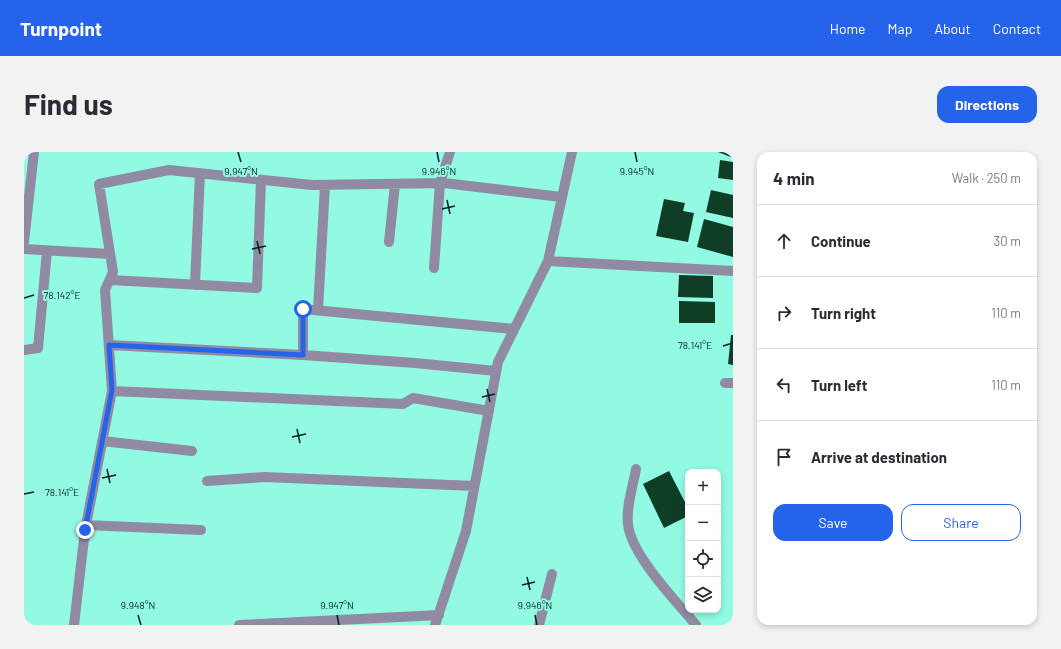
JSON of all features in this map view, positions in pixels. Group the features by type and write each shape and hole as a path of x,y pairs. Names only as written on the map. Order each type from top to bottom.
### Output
{"street":[{"path":"24,242 34,152"},
{"path":"434,268 440,183 450,152"},
{"path":"435,625 466,531 498,362 548,261 572,152"},
{"path":"74,625 86,525 112,390 105,290 113,272 99,184 169,170 325,185 440,183 561,197"},
{"path":"195,285 200,173"},
{"path":"110,280 257,288 261,180"},
{"path":"389,242 395,184"},
{"path":"318,310 325,185"},
{"path":"24,249 110,254"},
{"path":"24,350 38,348 47,250"},
{"path":"548,261 733,271"},
{"path":"303,355 303,309 514,329"},
{"path":"109,345 303,355 415,363 496,371"},
{"path":"112,390 403,404 413,398 489,411"},
{"path":"102,441 192,451"},
{"path":"636,469 630,501 628,524 632,539 639,555 696,625"},
{"path":"207,481 265,477 474,486"},
{"path":"86,525 202,530"},
{"path":"539,625 552,574"},
{"path":"239,625 438,615"}],"building":[{"path":"718,152 733,152 733,158"},
{"path":"720,160 733,162 733,180 718,178"},
{"path":"711,190 733,195 733,218 706,212"},
{"path":"664,199 685,203 683,211 694,213 688,242 656,236"},
{"path":"704,219 733,227 733,257 697,247"},
{"path":"679,275 713,276 713,298 678,297"},
{"path":"679,301 715,302 715,323 679,323"},
{"path":"731,335 733,335 733,365 728,364"},
{"path":"669,471 685,502 685,518 664,528 643,484"}],"route":[{"path":"85,530 112,390 109,345 303,355 303,309"}]}
